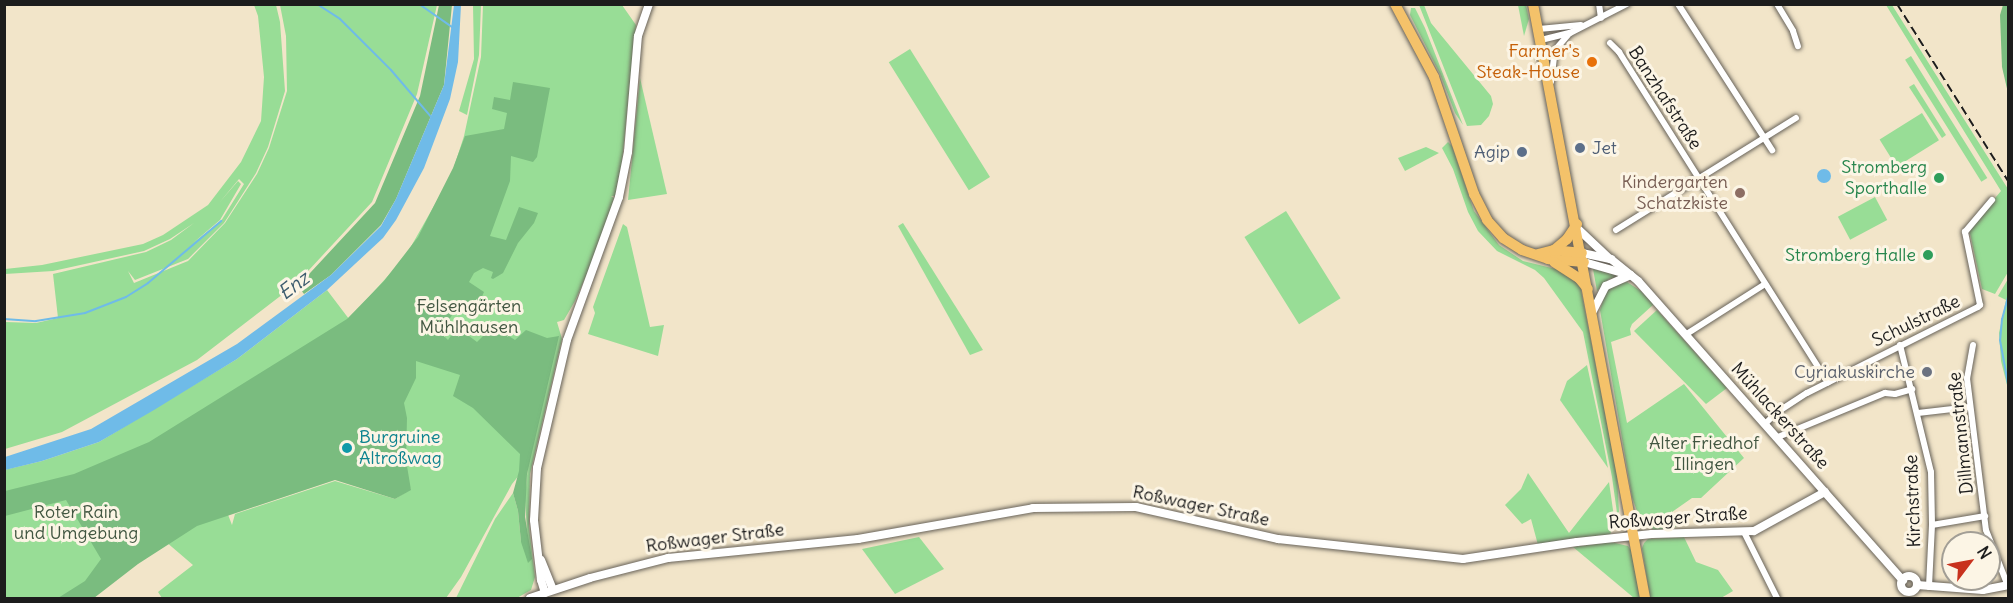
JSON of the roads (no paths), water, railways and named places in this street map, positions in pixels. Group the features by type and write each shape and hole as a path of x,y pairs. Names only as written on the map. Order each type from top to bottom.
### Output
{"main road":[{"path":"1395,4 1434,77 1474,194 1487,220 1511,244 1536,254 1583,257"},
{"path":"1533,4 1551,88 1646,598"},
{"path":"1551,254 1577,227"},
{"path":"1551,254 1579,278 1589,290"}],"street":[{"path":"549,591 539,557 534,508 540,454 567,340 607,237 619,197 628,152 638,36 649,4"},
{"path":"1599,4 1601,18"},
{"path":"1540,34 1581,25 1601,18 1627,4"},
{"path":"1678,4 1772,150"},
{"path":"1777,4 1793,31 1798,46"},
{"path":"1551,88 1554,50 1581,25"},
{"path":"1540,34 1570,33"},
{"name":"Banzhafstraße","path":"1610,43 1619,52 1828,382"},
{"path":"1616,230 1796,118"},
{"name":"Schulstraße","path":"1766,423 1785,406 1828,382 1980,304 1965,232 1992,200"},
{"path":"1577,227 1611,259"},
{"path":"1583,257 1631,275"},
{"name":"Mühlackerstraße","path":"1583,257 1611,259 1631,275 1766,423 1903,581 1903,588 1911,595"},
{"path":"1593,311 1606,286 1631,275"},
{"path":"1685,335 1765,284"},
{"name":"Kirchstraße","path":"1900,345 1931,472 1932,525 1929,583"},
{"name":"Dillmannstraße","path":"1973,345 1967,378 1986,530 2008,585"},
{"path":"1778,437 1885,393 1895,394 1912,389"},
{"path":"1918,412 1970,407"},
{"name":"Roßwager Straße","path":"530,598 611,572 668,558 858,539 1005,512 1063,506 1136,507 1278,539 1453,558 1481,558 1576,542 1685,532 1744,532 1771,524 1825,492"},
{"path":"1932,525 1985,516"},
{"path":"1744,532 1777,598"},
{"path":"1903,581 1911,577 1917,585"},
{"path":"1911,595 1917,585 1929,583 1983,590 2008,585"}],"water":[{"path":"454,5 461,5 458,62 450,99 424,168 396,220 383,238 327,290 237,359 154,410 99,442 42,461 5,470 5,457 91,429 237,344 331,275 381,226 396,199 444,85"},
{"path":"1824,169 1829,171 1831,176 1829,181 1824,183 1819,181 1817,176 1819,171"}],"waterway":[{"path":"317,4 340,19 391,70 432,118"},
{"path":"419,4 452,27"},
{"path":"4,319 36,321 85,313 126,297 148,283 221,221"},
{"path":"2008,297 2002,319 2000,340 2008,384"}],"railway":[{"path":"1897,4 2008,181"}],"place":[{"name":"Farmer's Steak-House","path":"1592,62"},
{"name":"Jet","path":"1580,148"},
{"name":"Agip","path":"1522,152"},
{"name":"Stromberg Sporthalle","path":"1939,178"},
{"name":"Kindergarten Schatzkiste","path":"1740,193"},
{"name":"Stromberg Halle","path":"1928,255"},
{"name":"Cyriakuskirche","path":"1927,372"},
{"name":"Burgruine Altroßwag","path":"347,448"}],"water label":[{"name":"Enz","path":"293,285"}],"park label":[{"name":"Felsengärten Mühlhausen","path":"469,317"},
{"name":"Alter Friedhof Illingen","path":"1704,454"},
{"name":"Roter Rain und Umgebung","path":"76,523"}]}
